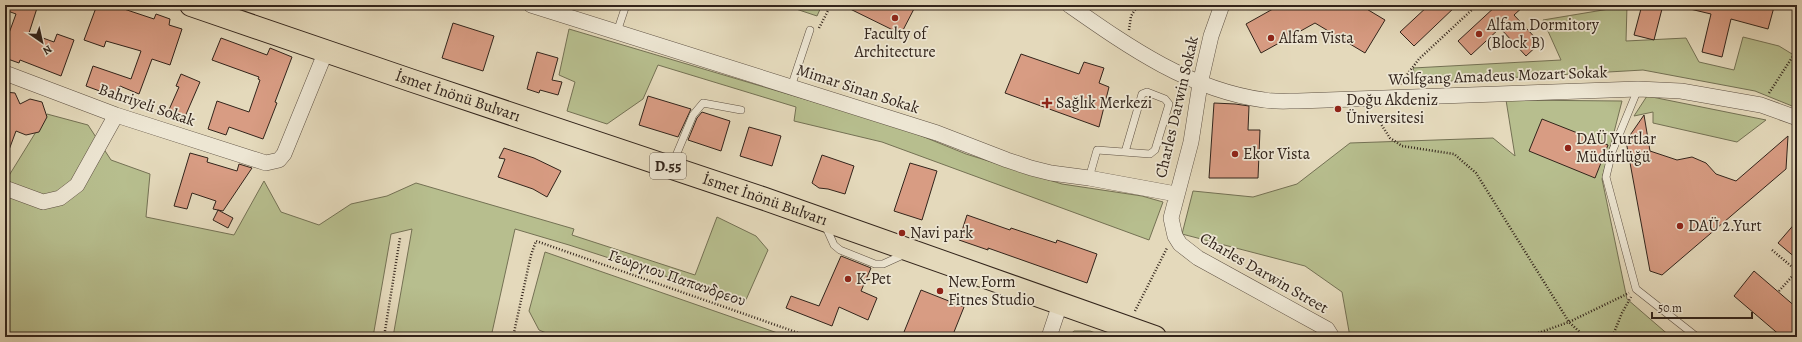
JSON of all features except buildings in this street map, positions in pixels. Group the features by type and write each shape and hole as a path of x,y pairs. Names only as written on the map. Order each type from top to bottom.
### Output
{"main road":[{"name":"İsmet İnönü Bulvarı","path":"191,5 823,219 912,252 1155,337"}],"street":[{"name":"Mimar Sinan Sokak","path":"531,5 937,134 1007,160 1051,173 1089,178 1176,194"},
{"name":"Wolfgang Amadeus Mozart Sokak","path":"1069,5 1146,57 1200,84 1265,100 1390,98 1638,89 1681,91 1761,105 1797,118"},
{"name":"Charles Darwin Sokak","path":"1171,218 1176,194 1191,142 1200,84 1212,36 1222,5"},
{"name":"Bahriyeli Sokak","path":"5,73 116,115 266,163 279,160 288,147 326,51"},
{"path":"5,188 43,202 60,198 77,185 116,115"},
{"name":"Charles Darwin Street","path":"1171,218 1175,236 1180,244 1198,258 1318,331 1327,329 1332,337"},
{"path":"1049,337 1060,304"}],"lane":[{"path":"617,32 626,5"},
{"path":"791,87 813,32"},
{"path":"1638,89 1612,152 1606,177 1636,290 1698,337"},
{"path":"1089,178 1097,150 1150,154 1155,150 1169,104 1165,99 1147,92 1142,94 1125,152"},
{"path":"671,167 693,115 703,103 741,110"}],"path":[{"path":"813,32 830,5"},
{"path":"1124,42 1129,31 1131,16 1138,5"},
{"path":"1390,98 1419,60 1477,5"},
{"path":"1761,105 1797,50"},
{"path":"1375,115 1390,138 1402,146 1454,154 1476,173 1569,322 1585,337"},
{"path":"1127,327 1169,244 1175,236"},
{"path":"384,337 400,238"},
{"name":"Γεωργιου Παπανδρεου","path":"513,337 536,241 810,337"},
{"path":"1772,250 1797,271 1779,291"},
{"path":"1527,337 1569,322 1636,290"},
{"path":"1610,337 1613,335 1622,313 1636,290"}],"green space":[{"path":"784,5 822,5 817,16"},
{"path":"1627,6 1626,41 1686,38 1699,62 1734,70 1743,37 1779,46 1797,57 1797,108 1755,91 1643,70 1417,83 1413,68 1561,60 1543,20"},
{"path":"569,29 902,128 966,154 1062,184 1142,196 1163,202 1149,240 882,142 794,121 796,107 658,65 643,99 607,124 567,111 575,82 559,75"},
{"path":"1647,96 1766,120 1737,142 1653,123 1653,112 1634,116"},
{"path":"1506,100 1622,101 1602,179 1627,299 1671,337 1350,337 1342,292 1305,266 1182,234 1193,191 1253,197 1297,184 1350,143 1493,138 1515,156"},
{"path":"47,114 88,125 111,160 150,174 146,217 234,235 264,181 281,212 319,225 351,204 387,196 416,183 574,229 572,235 695,275 717,217 756,236 768,250 745,302 515,229 491,337 393,337 412,229 391,234 373,337 5,337 5,182"},
{"path":"545,252 789,337 556,337 539,330 529,311"},
{"path":"1074,331 1090,331 1106,337 1067,337"}],"place":[{"name":"Faculty of Architecture","path":"895,18"},
{"name":"Alfam Dormitory (Block B)","path":"1479,34"},
{"name":"Alfam Vista","path":"1271,38"},
{"name":"Sağlık Merkezi","path":"1047,103"},
{"name":"Doğu Akdeniz Üniversitesi","path":"1338,109"},
{"name":"DAÜ Yurtlar Müdürlüğü","path":"1568,148"},
{"name":"Ekor Vista","path":"1235,154"},
{"name":"DAÜ 2.Yurt","path":"1680,226"},
{"name":"Navi park","path":"902,233"},
{"name":"K-Pet","path":"848,279"},
{"name":"New Form Fitnes Studio","path":"940,291"}]}
